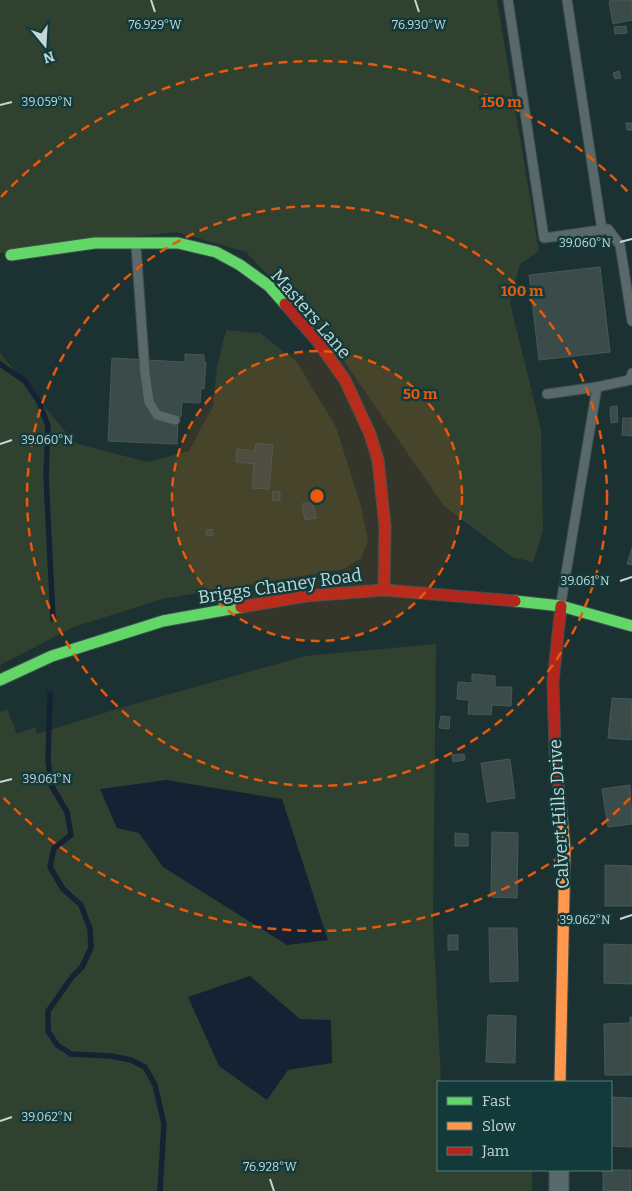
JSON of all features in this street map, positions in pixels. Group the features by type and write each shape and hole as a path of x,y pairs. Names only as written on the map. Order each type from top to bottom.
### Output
{"street":[{"name":"Masters Lane","path":"11,255 95,243 178,243 216,252 240,265 269,286 318,342 345,380 370,434 378,460 385,526 384,590"},
{"name":"Briggs Chaney Road","path":"0,680 52,656 163,621 306,596 384,590 456,595 561,606 632,626"},
{"name":"Calvert Hills Drive","path":"560,1081 565,848 555,752 553,681 561,606"},
{"path":"559,1171 559,1191"}],"lane":[{"path":"508,0 544,238 608,229 620,245 632,321"},
{"path":"567,0 602,230"},
{"path":"135,243 149,402 157,415 176,420"},
{"path":"547,394 630,380 632,373"},
{"path":"561,606 597,387"}],"green space":[{"path":"0,0 497,0 539,251 520,264 510,303 541,429 543,531 533,562 512,557 444,506 333,345 246,252 176,232 0,253"},
{"path":"226,330 260,333 296,361 336,427 361,506 368,542 361,558 344,569 162,599 74,627 0,665 0,353 75,443 147,462 189,451 213,406 217,367"},
{"path":"436,644 433,921 441,1081 437,1081 437,1171 532,1171 532,1191 0,1191 0,712 7,709 17,734 35,727 37,734 117,709 305,656"}],"water":[{"path":"166,780 282,799 328,940 287,945 163,867 139,833 117,828 100,789"},
{"path":"250,976 300,1019 331,1020 332,1063 288,1070 267,1100 219,1066 188,997"}],"building":[{"path":"632,0 632,20 613,24 609,1"},
{"path":"626,26 627,33 615,34 614,27"},
{"path":"619,71 621,78 615,79 613,73"},
{"path":"626,123 632,123 632,130 627,130"},
{"path":"600,267 610,352 539,360 529,275"},
{"path":"185,354 204,355 204,362 206,362 204,389 201,388 200,403 182,402 181,417 178,417 177,444 108,441 112,358 183,362 185,361"},
{"path":"617,406 618,422 611,423 610,407"},
{"path":"623,418 632,418 632,436 622,435"},
{"path":"256,443 273,445 269,489 252,488 254,464 236,462 237,449 255,451"},
{"path":"273,491 280,492 280,501 272,500"},
{"path":"313,502 316,518 305,520 302,504"},
{"path":"213,529 213,535 207,536 206,530"},
{"path":"632,548 632,565 627,564"},
{"path":"472,674 495,676 495,687 512,687 511,706 492,705 491,715 468,714 469,700 457,699 458,682 472,683"},
{"path":"612,698 632,699 631,740 608,738"},
{"path":"441,716 450,717 449,729 439,728"},
{"path":"464,754 465,760 453,762 452,755"},
{"path":"510,759 515,798 487,802 481,763"},
{"path":"630,785 632,824 608,827 602,789"},
{"path":"492,832 518,833 517,898 491,897"},
{"path":"455,833 468,834 468,846 455,846"},
{"path":"605,865 632,867 632,906 605,906"},
{"path":"489,928 517,928 518,981 490,982"},
{"path":"448,935 458,935 458,950 448,950"},
{"path":"604,944 632,945 632,984 604,983"},
{"path":"488,1015 516,1016 515,1063 486,1062"},
{"path":"630,1017 632,1017 632,1075 605,1075 604,1024 630,1023"},
{"path":"612,1097 632,1098 632,1147 612,1146"},
{"path":"631,1170 631,1191 603,1191 603,1171"}],"waterway":[{"path":"0,364 25,381 39,402 48,426 46,476 53,619"},
{"path":"50,694 48,760 51,785 67,812 71,835 54,848 50,867 63,889 81,905 90,929 91,948 82,967 72,977 48,1011 48,1031 57,1045 71,1054 111,1056 131,1060 145,1067 155,1085 164,1124 160,1191"}],"traffic: fast":[{"path":"11,255 95,243 178,243 216,252 240,265 269,286 285,304"},
{"path":"515,601 561,606 632,626"},
{"path":"0,680 52,656 163,621 241,607"}],"traffic: slow":[{"path":"560,1081 565,849 562,817"}],"traffic: jam":[{"path":"285,304 318,342 345,380 370,434 378,460 385,526 384,590"},
{"path":"241,607 306,596 384,590 515,601"},
{"path":"561,606 553,681 555,752 562,817"}]}
